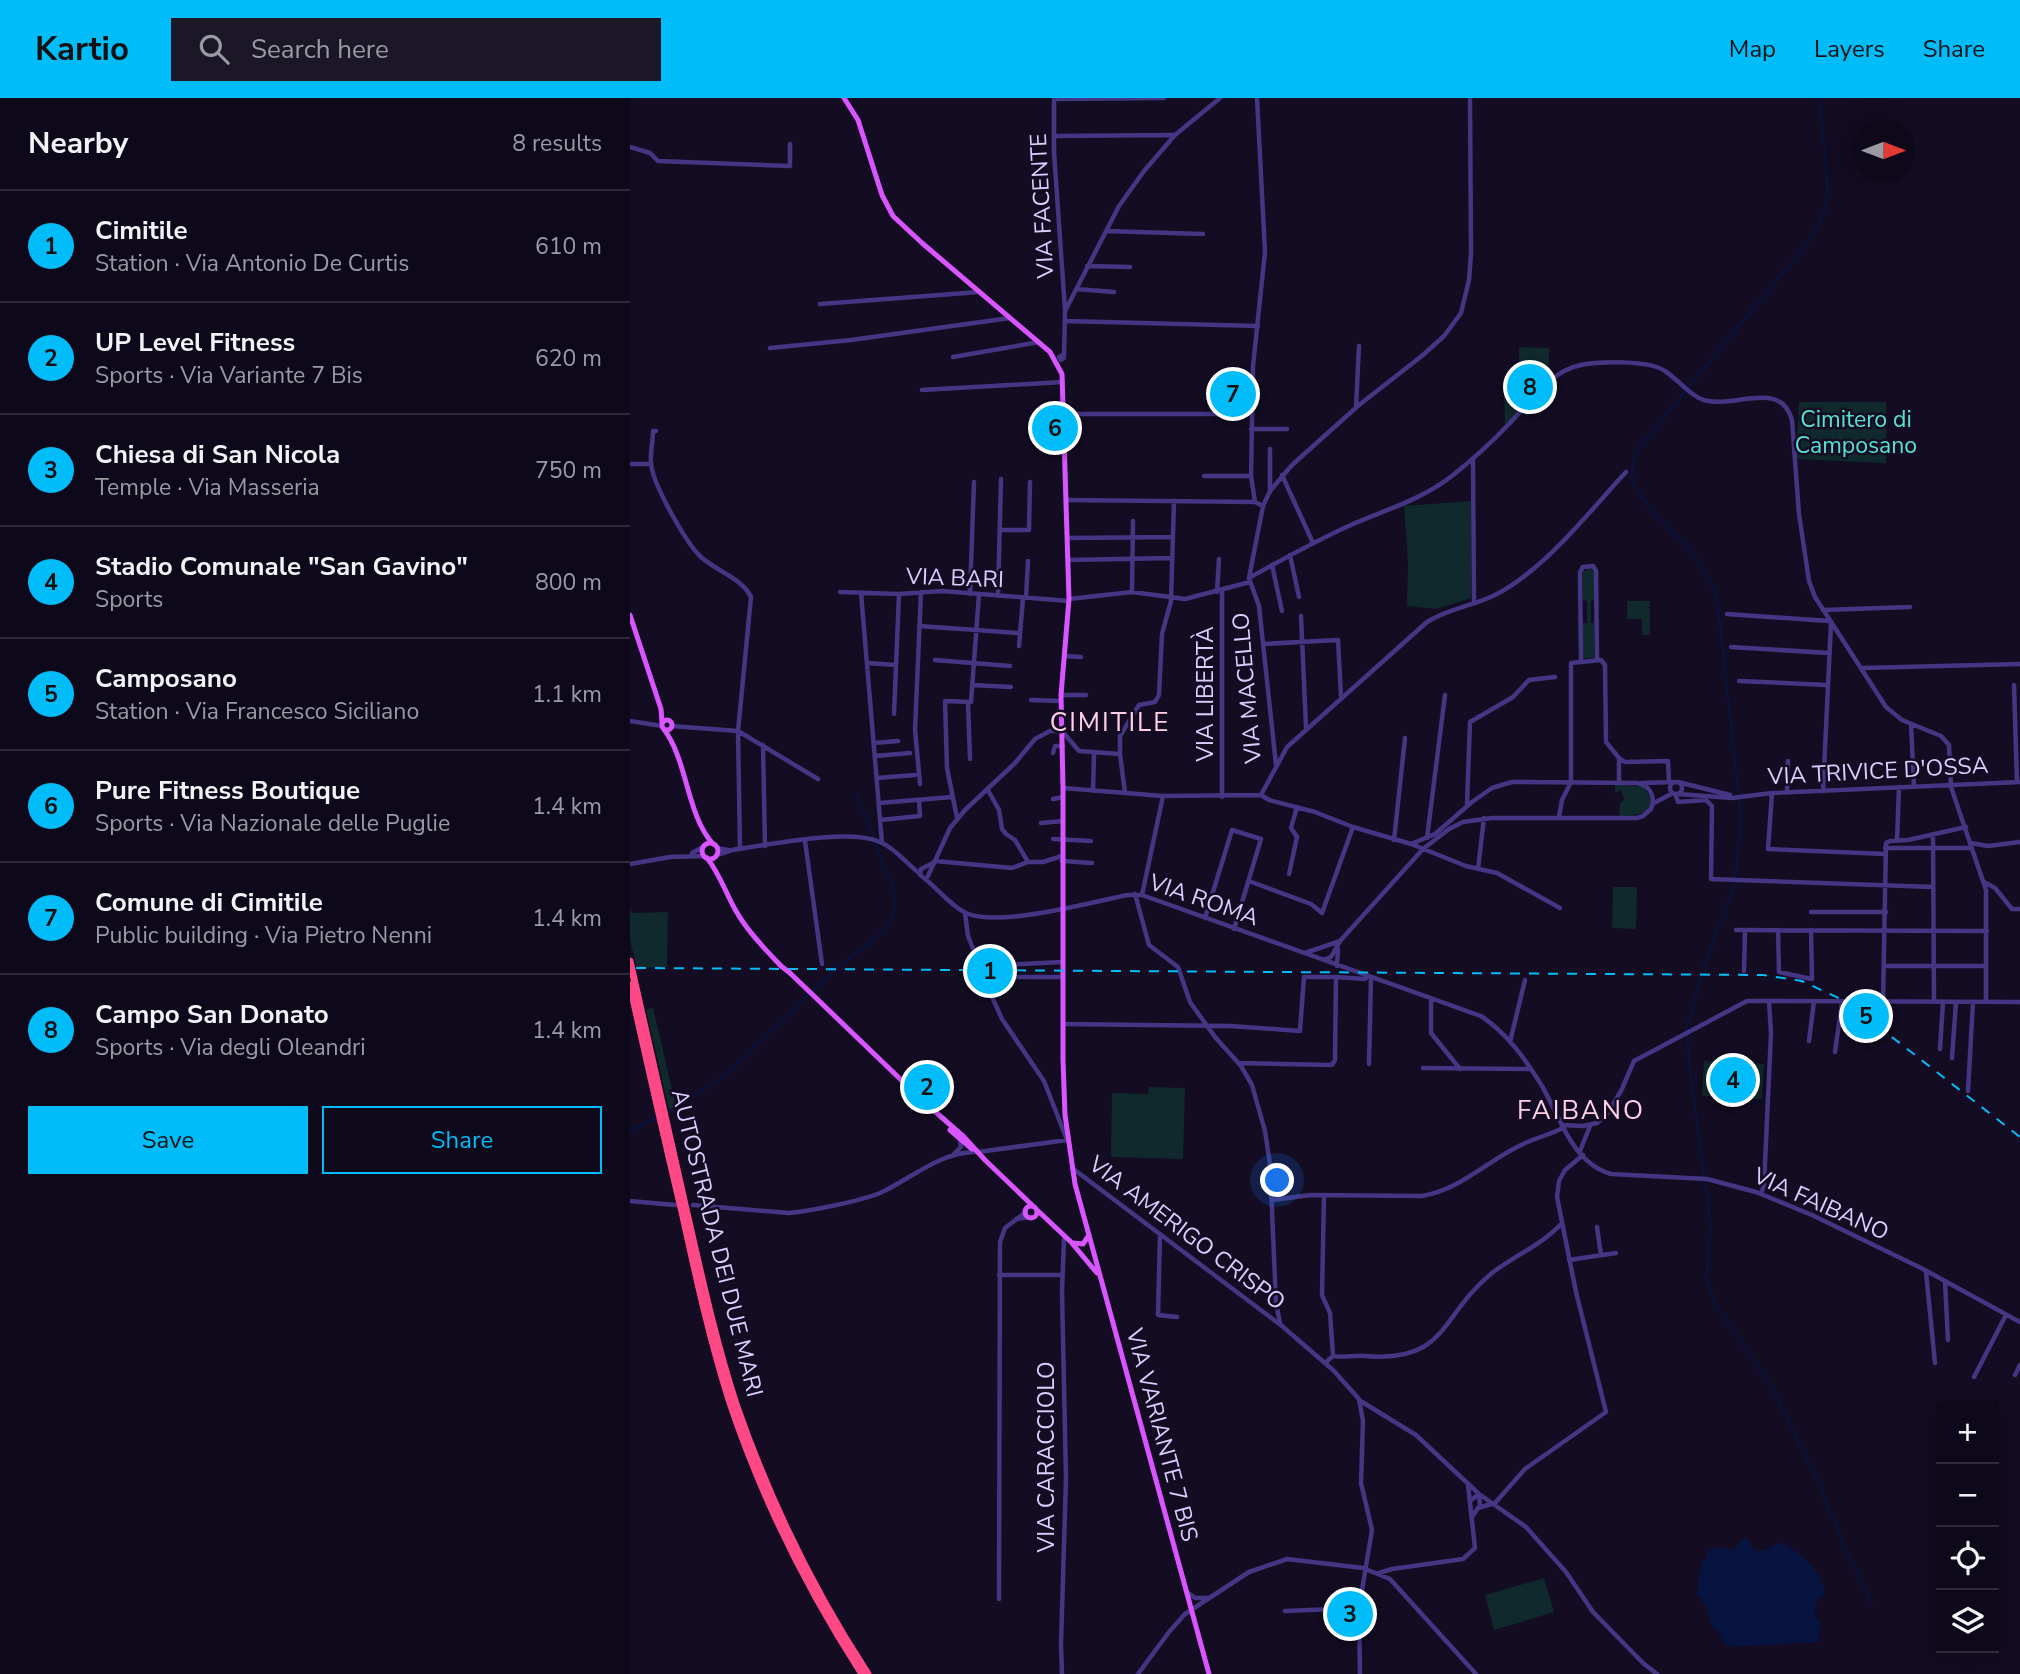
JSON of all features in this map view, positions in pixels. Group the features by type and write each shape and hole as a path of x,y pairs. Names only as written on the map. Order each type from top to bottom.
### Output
{"highway":[{"name":"AUTOSTRADA DEI DUE MARI","path":"630,961 707,1302 736,1402 760,1468 793,1543 837,1625 868,1674"},
{"name":"AUTOSTRADA DEI DUE MARI","path":"630,985 702,1303 731,1404 755,1470 789,1545 827,1617 862,1674"}],"main road":[{"path":"844,98 858,120 882,195 893,216 1040,342 1052,354 1061,369 1064,382 1069,600 1061,698 1063,1024 1067,1140 1071,1168 1100,1277"},
{"path":"630,615 661,709 671,725 672,741"},
{"path":"661,709 662,726 672,741 701,825 706,857 717,856"},
{"path":"662,726 667,730 671,725"},
{"path":"701,825 715,846 704,847"},
{"name":"VIA VARIANTE 7 BIS","path":"715,846 720,877"},
{"name":"VIA VARIANTE 7 BIS","path":"706,857 720,877 737,913 757,940 957,1131 1020,1196 1071,1242 1100,1277 1209,1674"},
{"name":"VIA VARIANTE 7 BIS","path":"922,1100 966,1149 976,1152"},
{"name":"VIA VARIANTE 7 BIS","path":"957,1131 966,1149"},
{"name":"VIA VARIANTE 7 BIS","path":"1020,1196 1028,1214 1049,1223"},
{"path":"1030,1206 1035,1208 1036,1215 1028,1214 1030,1206"},
{"path":"1071,1242 1083,1244 1088,1235"},
{"path":"1088,1235 1087,1261 1094,1255"}],"street":[{"path":"1054,98 1164,98"},
{"name":"VIA FACENTE","path":"1054,98 1065,311 1061,369"},
{"path":"1065,311 1119,206 1144,171 1175,135 1220,98"},
{"path":"1255,502 1251,476 1251,414 1253,366 1265,252 1257,98"},
{"path":"1250,580 1263,506 1282,475 1357,406 1430,349 1444,336 1461,313 1471,254 1470,98"},
{"path":"1054,136 1175,135"},
{"path":"630,147 650,153 658,161 790,166 790,144"},
{"path":"1106,231 1203,234"},
{"path":"1087,266 1130,267"},
{"path":"1076,289 1114,292"},
{"path":"820,304 979,292"},
{"path":"770,348 852,340 1011,317"},
{"path":"1065,321 1258,326"},
{"path":"953,357 1040,342"},
{"path":"1357,406 1359,346"},
{"path":"1052,354 1062,357"},
{"name":"VIA BARI","path":"840,592 979,594 1069,600 1132,592 1185,599 1220,592 1250,580 1290,555 1351,525 1423,496 1449,478 1509,425 1550,382 1575,366 1653,365 1666,371 1693,394 1707,401 1766,397 1776,399 1787,409 1792,420 1799,514 1809,581 1823,610"},
{"path":"922,390 1064,382"},
{"path":"1065,414 1251,414"},
{"path":"1251,429 1287,429"},
{"path":"656,431 653,431 650,464 661,493 692,547 701,557 744,586 751,597 738,731 740,849"},
{"path":"1269,493 1270,449"},
{"path":"1472,458 1474,602"},
{"path":"630,464 650,464"},
{"path":"1276,765 1287,747 1306,728 1427,622 1443,612 1497,594 1527,573 1575,529 1626,472"},
{"path":"1204,475 1251,476"},
{"path":"1282,475 1313,544"},
{"path":"998,596 1001,480"},
{"path":"970,594 974,482"},
{"path":"1000,530 1029,530 1030,482"},
{"path":"1067,500 1255,502 1263,506"},
{"path":"1125,793 1120,736 1139,705 1155,702 1159,697 1162,634 1172,598 1174,501"},
{"path":"1132,592 1133,521"},
{"path":"1068,538 1173,537"},
{"path":"1290,555 1299,597"},
{"path":"1068,560 1172,558"},
{"name":"VIA LIBERTÀ","path":"1219,559 1222,797"},
{"path":"1019,646 1028,561"},
{"path":"1272,565 1282,611"},
{"path":"1581,660 1580,572 1583,567 1593,566 1596,571 1597,660"},
{"name":"VIA MACELLO","path":"1250,580 1259,606 1276,765 1261,795"},
{"path":"920,784 915,730 921,592"},
{"path":"861,593 882,842"},
{"path":"894,714 900,594"},
{"path":"970,759 969,702 979,594"},
{"path":"1823,610 1910,607"},
{"path":"1823,610 1886,707 1911,725 1941,736 1950,748 1951,785 1984,882 1987,900 1986,1002"},
{"path":"1727,614 1830,621"},
{"path":"1301,616 1306,728"},
{"path":"1823,791 1830,621"},
{"path":"919,626 1019,634"},
{"path":"1263,644 1338,640 1341,697"},
{"path":"1731,647 1829,653"},
{"path":"1064,656 1081,657"},
{"path":"935,660 1010,666"},
{"path":"1559,817 1562,800 1571,782 1570,668 1572,663 1581,660 1601,660 1605,665 1606,742 1625,762 1668,761 1669,782"},
{"path":"867,663 897,664"},
{"path":"1861,668 2020,664"},
{"path":"1467,805 1470,722 1513,697 1530,680 1555,677"},
{"path":"1739,681 1828,685"},
{"path":"972,685 1011,687"},
{"path":"2014,685 2018,782"},
{"path":"1031,699 1086,695"},
{"path":"1427,838 1445,695"},
{"path":"957,819 947,768 945,701 969,702"},
{"path":"630,721 662,726"},
{"path":"671,725 738,731 818,779"},
{"path":"1911,725 1914,787"},
{"path":"924,872 934,862 957,819 1035,739 1050,731 1062,731 1079,751 1120,754"},
{"path":"1394,840 1405,738"},
{"path":"874,743 898,741"},
{"path":"763,744 765,846"},
{"path":"1053,753 1055,746 1063,746"},
{"path":"875,756 910,753"},
{"path":"1093,791 1094,754"},
{"path":"1619,758 1619,783"},
{"path":"1787,792 1788,761"},
{"path":"877,778 915,775"},
{"path":"1411,844 1427,838 1451,822 1467,805 1492,788 1512,782 1677,782 1732,797"},
{"path":"1677,782 1670,787 1678,802 1710,802 1713,810 1711,879 1933,887"},
{"path":"1653,803 1675,794 1682,788 1677,782"},
{"name":"VIA TRIVICE D'OSSA","path":"1732,797 1787,792 2018,782"},
{"path":"1322,960 1331,957 1339,943 1423,849 1449,829 1463,822 1484,818 1637,818 1649,812 1653,803 1651,792 1637,783"},
{"path":"1897,840 1899,787"},
{"path":"1063,788 1163,796 1261,795 1269,800 1497,873 1560,908"},
{"path":"988,790 999,810 1002,829 1015,840 1028,862"},
{"path":"1772,793 1768,849 1933,848 2020,842"},
{"path":"1675,794 1732,797"},
{"path":"1142,895 1163,796"},
{"path":"879,803 952,797"},
{"path":"1053,799 1063,797"},
{"path":"880,820 920,816 919,800"},
{"path":"1289,874 1297,837 1291,828 1297,807"},
{"path":"1478,869 1484,818"},
{"path":"1041,823 1063,821"},
{"path":"1249,881 1311,904 1322,913 1353,827"},
{"path":"1885,849 1897,840 1966,827"},
{"path":"1205,918 1231,830 1261,839 1234,929"},
{"path":"1933,835 1934,1002"},
{"path":"717,856 732,850 805,841 848,838 882,842 908,864 924,872 931,884 965,913 968,936 980,966 1063,962"},
{"path":"1053,839 1091,841"},
{"path":"805,841 822,964"},
{"path":"715,846 732,850"},
{"path":"630,864 684,855 704,847"},
{"path":"1883,1002 1885,849"},
{"path":"684,855 706,857"},
{"path":"934,862 1012,868 1028,862 1062,858 1092,863"},
{"path":"1984,882 1995,888 2012,909 2020,909"},
{"path":"1135,894 1149,946 1178,967 1190,1002 1238,1063 1252,1085 1260,1107 1272,1200 1276,1303 1282,1326"},
{"name":"VIA ROMA","path":"965,913 1002,917 1142,895 1384,982"},
{"path":"1811,912 1886,912"},
{"path":"1736,930 1987,931"},
{"path":"1744,971 1745,930"},
{"path":"1778,930 1779,972 1812,979 1811,930"},
{"path":"1304,953 1339,943"},
{"path":"1337,966 1339,943"},
{"path":"1322,960 1325,950 1332,945"},
{"path":"1885,966 1986,966"},
{"path":"976,1152 1067,1140 1044,1081 1002,1018 983,977 1063,977"},
{"path":"1063,1024 1207,1026 1300,1031 1304,977 1369,977 1368,1064"},
{"path":"1238,1063 1332,1065 1335,1060 1336,977"},
{"path":"1510,1042 1525,980"},
{"name":"VIA FAIBANO","path":"1384,982 1481,1016 1493,1024 1530,1069 1562,1127 1581,1153 1597,1168 1611,1174 1704,1179 1761,1194 1812,1215 1926,1271 2020,1322"},
{"path":"1431,998 1431,1033 1460,1069"},
{"path":"1272,1200 1324,1195 1422,1196 1439,1193 1521,1145 1562,1127 1590,1126 1607,1114 1634,1061 1747,1001 2020,1002"},
{"path":"1761,1194 1764,1185 1770,1043 1769,1001"},
{"path":"1809,1041 1814,1001"},
{"path":"1835,1052 1844,1002"},
{"path":"1940,1049 1944,1002"},
{"path":"1952,1058 1956,1002"},
{"path":"1968,1091 1973,1002"},
{"path":"1423,1068 1530,1069"},
{"path":"1472,1517 1480,1507 1495,1503 1525,1469 1606,1412 1569,1259 1558,1197 1559,1181 1581,1153 1590,1126"},
{"path":"950,1156 960,1149 960,1140"},
{"path":"692,1205 803,1212 877,1194 923,1167 966,1149"},
{"name":"VIA AMERIGO CRISPO","path":"1071,1168 1282,1326 1325,1363 1357,1398 1416,1435 1479,1494 1526,1527 1566,1572 1593,1612 1657,1674"},
{"path":"1324,1195 1322,1295 1330,1313 1333,1356"},
{"path":"630,1200 675,1205"},
{"path":"999,1598 1001,1237 1004,1228 1015,1219 1028,1214"},
{"path":"1325,1363 1333,1356 1394,1357 1411,1354 1431,1344 1460,1306 1491,1274 1540,1244 1562,1223"},
{"path":"1597,1227 1601,1255"},
{"path":"1160,1233 1158,1315 1177,1317"},
{"name":"VIA CARACCIOLO","path":"1062,1674 1066,1479 1062,1275 1064,1239"},
{"path":"1569,1259 1616,1252"},
{"path":"1926,1271 1935,1363"},
{"path":"999,1275 1062,1275"},
{"path":"1945,1281 1948,1340"},
{"path":"1974,1377 2006,1315"},
{"path":"2015,1375 2020,1365"},
{"path":"1357,1398 1363,1420 1361,1483 1372,1530 1359,1608 1360,1674"},
{"path":"1379,1573 1463,1559 1475,1548 1468,1484"},
{"path":"1479,1494 1480,1507"},
{"path":"1470,1501 1479,1494"},
{"path":"1138,1674 1169,1632 1192,1609 1249,1572 1287,1559 1366,1570 1390,1579 1475,1674"},
{"path":"1187,1591 1195,1598 1207,1598"},
{"path":"1194,1619 1207,1598"},
{"path":"1285,1611 1359,1608"}],"green space":[{"path":"1519,347 1549,348 1549,378 1505,426 1504,387 1519,387"},
{"name":"Cimitero di Camposano","path":"1799,402 1886,402 1886,463 1796,459"},
{"path":"1471,501 1471,598 1436,609 1407,606 1408,563 1404,506"},
{"path":"1590,568 1594,573 1591,623 1594,623 1594,658 1583,658 1583,623 1587,623 1587,601 1583,600 1583,572"},
{"path":"1627,601 1650,601 1650,607 1645,607 1650,608 1650,635 1642,635 1642,619 1627,619"},
{"path":"1615,784 1643,787 1649,795 1650,807 1641,813 1619,816 1620,803 1625,799 1620,790 1615,793"},
{"path":"1613,887 1637,887 1636,929 1612,928"},
{"path":"630,906 632,913 668,912 667,967 637,968 630,940"},
{"path":"653,1008 676,1106 669,1110 646,1009"},
{"path":"1704,1061 1764,1064 1762,1099 1702,1096"},
{"path":"1149,1087 1185,1088 1183,1159 1111,1157 1112,1093 1148,1094"},
{"path":"1544,1578 1554,1612 1494,1630 1485,1595"}],"shaded area":[{"path":"1744,1538 1750,1540 1750,1546 1756,1551 1766,1550 1780,1542 1803,1557 1817,1572 1824,1589 1823,1597 1817,1600 1815,1610 1820,1623 1819,1642 1727,1647 1719,1632 1713,1630 1707,1608 1697,1594 1703,1563 1712,1547 1734,1549"}],"waterway":[{"path":"1819,98 1827,184 1822,219 1804,247 1641,445 1632,472 1633,482 1643,499 1690,550 1717,598 1738,790 1740,827 1732,890 1703,970 1687,1027 1689,1064 1709,1211 1706,1278 1715,1304 1774,1392 1872,1603"},
{"path":"857,793 873,836"},
{"path":"836,968 876,937 891,918 894,895 875,844"},
{"path":"813,991 833,971"},
{"path":"669,1112 728,1073 808,995"},
{"path":"630,1131 656,1118"}],"railway":[{"path":"636,968 1763,975 1802,981 1847,1002 2020,1137"}],"place":[{"name":"Campo San Donato","path":"1530,387"},
{"name":"Comune di Cimitile","path":"1233,394"},
{"name":"Pure Fitness Boutique","path":"1055,428"},
{"name":"Cimitile","path":"990,971"},
{"name":"Camposano","path":"1866,1016"},
{"name":"Stadio Comunale \"San Gavino\"","path":"1733,1080"},
{"name":"UP Level Fitness","path":"927,1087"},
{"name":"Chiesa di San Nicola","path":"1350,1614"}],"district":[{"name":"CIMITILE","path":"1110,722"},
{"name":"FAIBANO","path":"1581,1110"}]}
